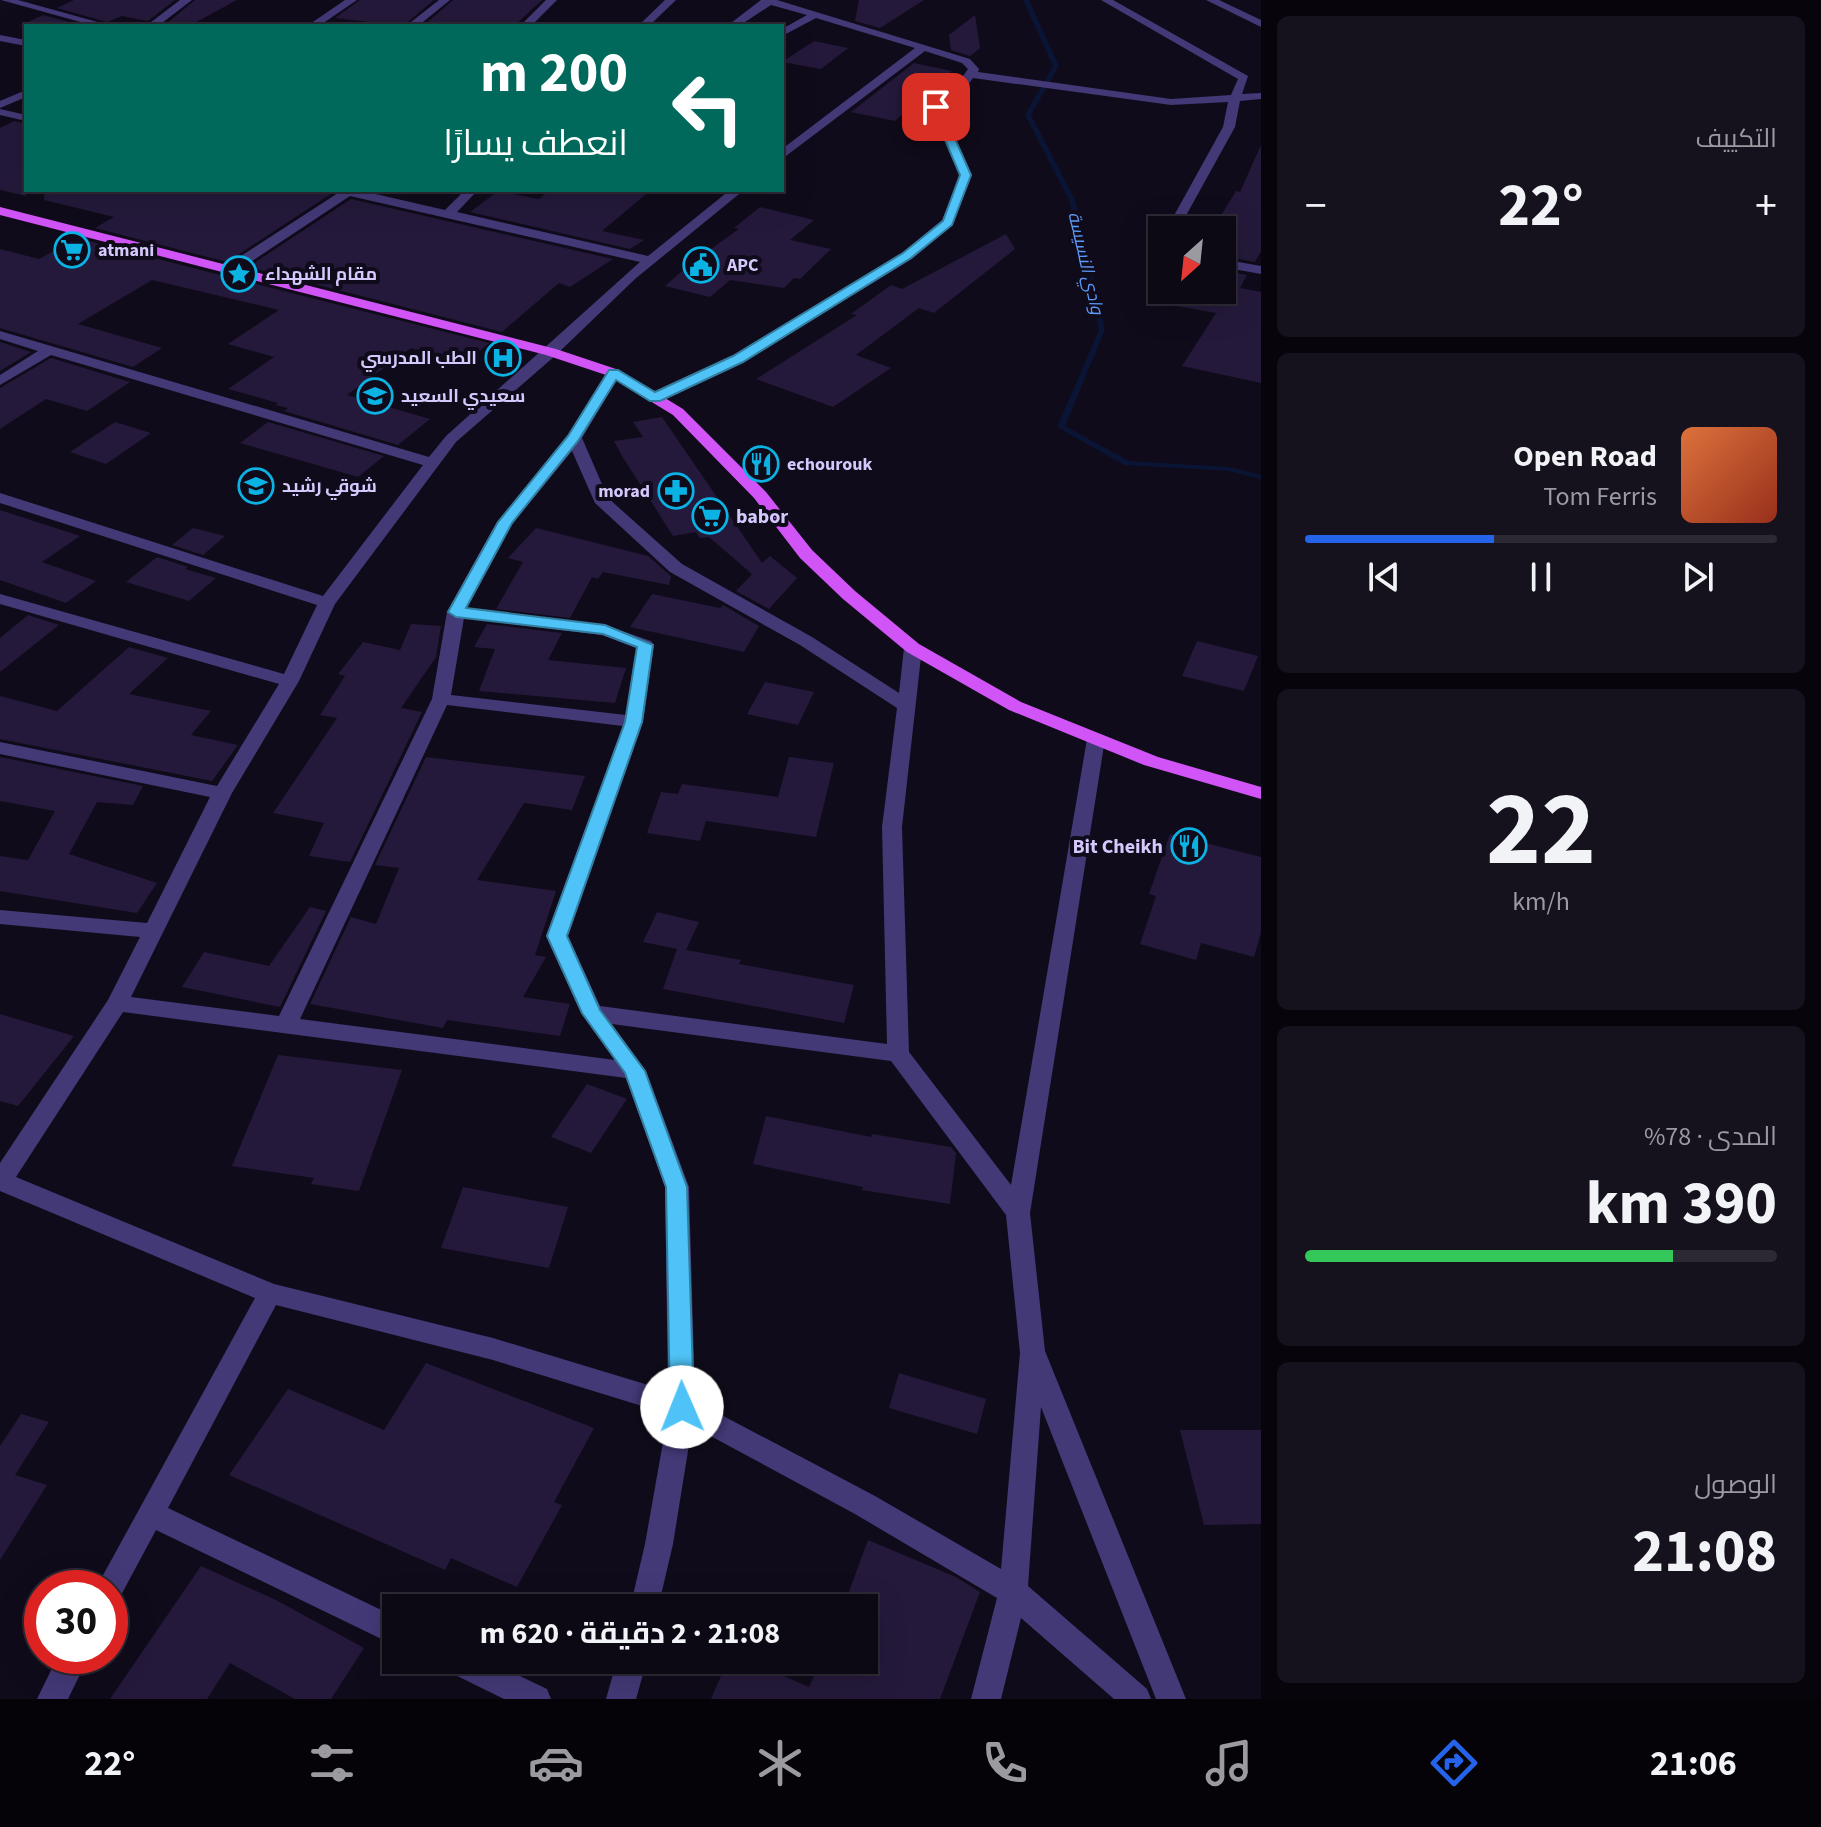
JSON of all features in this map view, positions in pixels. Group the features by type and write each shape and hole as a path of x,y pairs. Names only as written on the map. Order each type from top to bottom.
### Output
{"main road":[{"path":"0,211 551,352 614,373 678,412 713,444 760,495 806,554 913,648 1015,706 1151,761 1261,793"}],"street":[{"path":"6,0 99,24"},
{"path":"154,24 187,0"},
{"path":"315,24 352,0"},
{"path":"414,24 445,0"},
{"path":"527,24 552,0"},
{"path":"645,24 671,0"},
{"path":"1106,0 1244,78 1235,97 1229,127 1180,216"},
{"path":"1211,0 1261,24"},
{"path":"655,398 738,359 907,256 948,222 966,175 936,107 954,97 971,74 974,69 966,61 768,1 735,24"},
{"path":"784,32 815,15"},
{"path":"0,38 24,43"},
{"path":"784,153 923,47"},
{"path":"971,74 1171,102 1261,96"},
{"path":"0,93 22,95"},
{"path":"0,105 22,95"},
{"path":"0,112 24,118"},
{"path":"229,270 344,192"},
{"path":"355,192 650,260"},
{"path":"448,214 470,192"},
{"path":"735,192 650,260 451,439 327,603 290,681 222,793 117,1003 1,1182 270,1293 493,1349 682,1407 865,1505 1013,1592 1136,1699"},
{"path":"1236,266 1261,270"},
{"path":"0,335 435,464"},
{"path":"0,381 49,350"},
{"path":"286,1025 441,699 456,612 505,522 574,438 614,373"},
{"path":"574,438 601,500 676,568 806,641 904,705"},
{"path":"0,498 327,603"},
{"path":"0,599 290,681"},
{"path":"456,612 605,630 645,645 634,722 557,936 592,1013 635,1071 677,1187 682,1407 647,1594"},
{"path":"913,648 892,827 898,1054 1018,1213"},
{"path":"441,699 634,722"},
{"path":"986,1699 1013,1592 1032,1351 1018,1213 1096,739"},
{"path":"0,748 222,793"},
{"path":"0,917 154,931"},
{"path":"117,1003 635,1071"},
{"path":"592,1013 898,1054"},
{"path":"119,1570 270,1293"},
{"path":"1032,1351 1171,1699"},
{"path":"149,1513 382,1625"},
{"path":"52,1699 65,1674"},
{"path":"484,1674 536,1699"},
{"path":"621,1699 628,1674"}],"building":[{"path":"74,0 175,0 148,21 122,16 107,22 57,8"},
{"path":"195,0 237,0 193,24 166,24"},
{"path":"360,0 434,0 405,24 335,18"},
{"path":"453,0 542,0 516,24 425,24"},
{"path":"859,0 924,0 880,28 855,21"},
{"path":"43,15 77,24 24,24 19,26"},
{"path":"975,15 980,48 970,56 951,50 949,35"},
{"path":"814,41 848,48 821,69 784,61"},
{"path":"914,63 952,71 895,121 851,112"},
{"path":"14,121 24,124 26,196 0,190 0,128"},
{"path":"1261,145 1261,251 1255,262 1236,259 1236,216 1222,216 1236,191 1240,192"},
{"path":"45,192 334,192 227,262 95,228 114,217 44,200"},
{"path":"497,192 539,199 548,192 649,192 602,231 644,240 630,249 470,212"},
{"path":"351,199 613,259 570,287 559,283 502,332 248,267"},
{"path":"760,207 814,220 790,240 831,249 800,279 794,278 784,288 730,280 710,297 665,286 739,229 734,228"},
{"path":"1006,234 1015,249 934,313 919,308 856,355 891,368 833,407 756,379 857,315 851,314 891,285 902,289"},
{"path":"77,238 489,343 467,362 411,348 347,395 430,419 398,445 284,411 288,408 275,405 278,403 228,389 274,357 228,344 279,310 152,280 78,324 162,348 133,367 0,328 0,249 39,259"},
{"path":"1236,273 1247,275 1240,288 1261,292 1261,383 1182,366 1216,313 1165,304 1236,304"},
{"path":"0,342 31,352 0,371"},
{"path":"51,358 130,382 87,411 46,399 0,429 0,388"},
{"path":"662,417 762,563 770,556 797,578 769,609 736,591 752,574 709,537 700,538 696,532 673,536 622,456 614,441 643,437 633,422"},
{"path":"115,422 151,433 106,464 70,452"},
{"path":"268,422 384,456 358,477 240,443"},
{"path":"0,510 80,536 42,562 96,581 66,603 0,580"},
{"path":"193,528 225,536 203,555 172,545"},
{"path":"536,528 648,556 671,576 669,585 603,572 598,579 592,577 570,618 496,609 523,562 508,558"},
{"path":"157,557 216,578 189,601 126,582"},
{"path":"652,594 720,608 723,605 759,626 744,652 630,627"},
{"path":"28,615 59,625 0,672 0,638"},
{"path":"411,624 441,626 436,657 401,708 422,712 350,862 309,856 324,823 273,813 337,718 320,715 345,676 338,674 363,642 400,650"},
{"path":"487,624 562,633 548,660 626,668 615,703 479,691 495,649 474,647"},
{"path":"1197,641 1258,656 1244,691 1182,676"},
{"path":"129,647 168,658 129,694 211,711 191,735 238,745 212,781 0,739 0,696 57,711"},
{"path":"765,682 814,692 798,725 747,714"},
{"path":"0,757 143,786 133,805 97,802 69,854 157,883 137,913 0,891 0,856 28,860 55,811 0,801"},
{"path":"426,757 585,776 572,810 524,803 477,880 556,891 535,955 546,957 523,997 570,1004 560,1036 447,1020 443,1028 310,1004 351,917 376,924 399,868 375,865"},
{"path":"789,757 834,763 816,837 706,821 700,841 647,833 661,792 678,794 682,784 778,797"},
{"path":"1170,834 1261,857 1261,932 1254,957 1201,943 1196,960 1140,944 1156,896 1149,894"},
{"path":"310,907 326,911 280,1007 182,987 204,952 269,966"},
{"path":"657,912 699,922 686,950 741,960 739,964 854,985 844,1023 663,989 677,949 643,942"},
{"path":"0,1014 74,1036 18,1106 0,1101"},
{"path":"278,1055 402,1070 359,1191 311,1184 314,1178 232,1166"},
{"path":"587,1084 627,1099 591,1153 551,1137"},
{"path":"766,1116 871,1137 872,1134 951,1147 956,1153 950,1204 862,1190 863,1187 753,1164"},
{"path":"463,1187 568,1207 549,1268 441,1248"},
{"path":"426,1363 594,1428 554,1502 562,1505 517,1587 451,1558 445,1570 229,1475 288,1389 384,1430"},
{"path":"899,1373 986,1399 977,1434 889,1408"},
{"path":"21,1414 49,1422 15,1475 47,1485 0,1560 0,1446"},
{"path":"1180,1430 1261,1430 1261,1524 1204,1525"},
{"path":"868,1540 956,1577 980,1592 940,1699 711,1699 722,1674 779,1674 809,1687 815,1674 878,1674 878,1594 848,1594"},
{"path":"201,1566 276,1600 364,1648 331,1699 295,1699 230,1663 207,1699 110,1699"}],"waterway":[{"name":"وادي النسيسة","path":"1026,0 1056,66 1028,115 1072,200 1102,330 1061,427 1127,463 1229,469 1261,477"}],"place":[{"name":"atmani","path":"72,250"},
{"name":"APC","path":"701,265"},
{"name":"مقام الشهداء","path":"239,274"},
{"name":"الطب المدرسي","path":"503,358"},
{"name":"سعيدي السعيد","path":"375,396"},
{"name":"echourouk","path":"761,464"},
{"name":"شوقي رشيد","path":"256,486"},
{"name":"morad","path":"676,491"},
{"name":"babor","path":"710,516"},
{"name":"Bit Cheikh","path":"1189,846"}],"route":[{"path":"682,1407 677,1187 635,1071 592,1013 557,936 634,722 645,645 605,630 456,612 505,522 574,438 614,373 655,398 738,359 907,256 948,222 966,175 936,107"}]}
